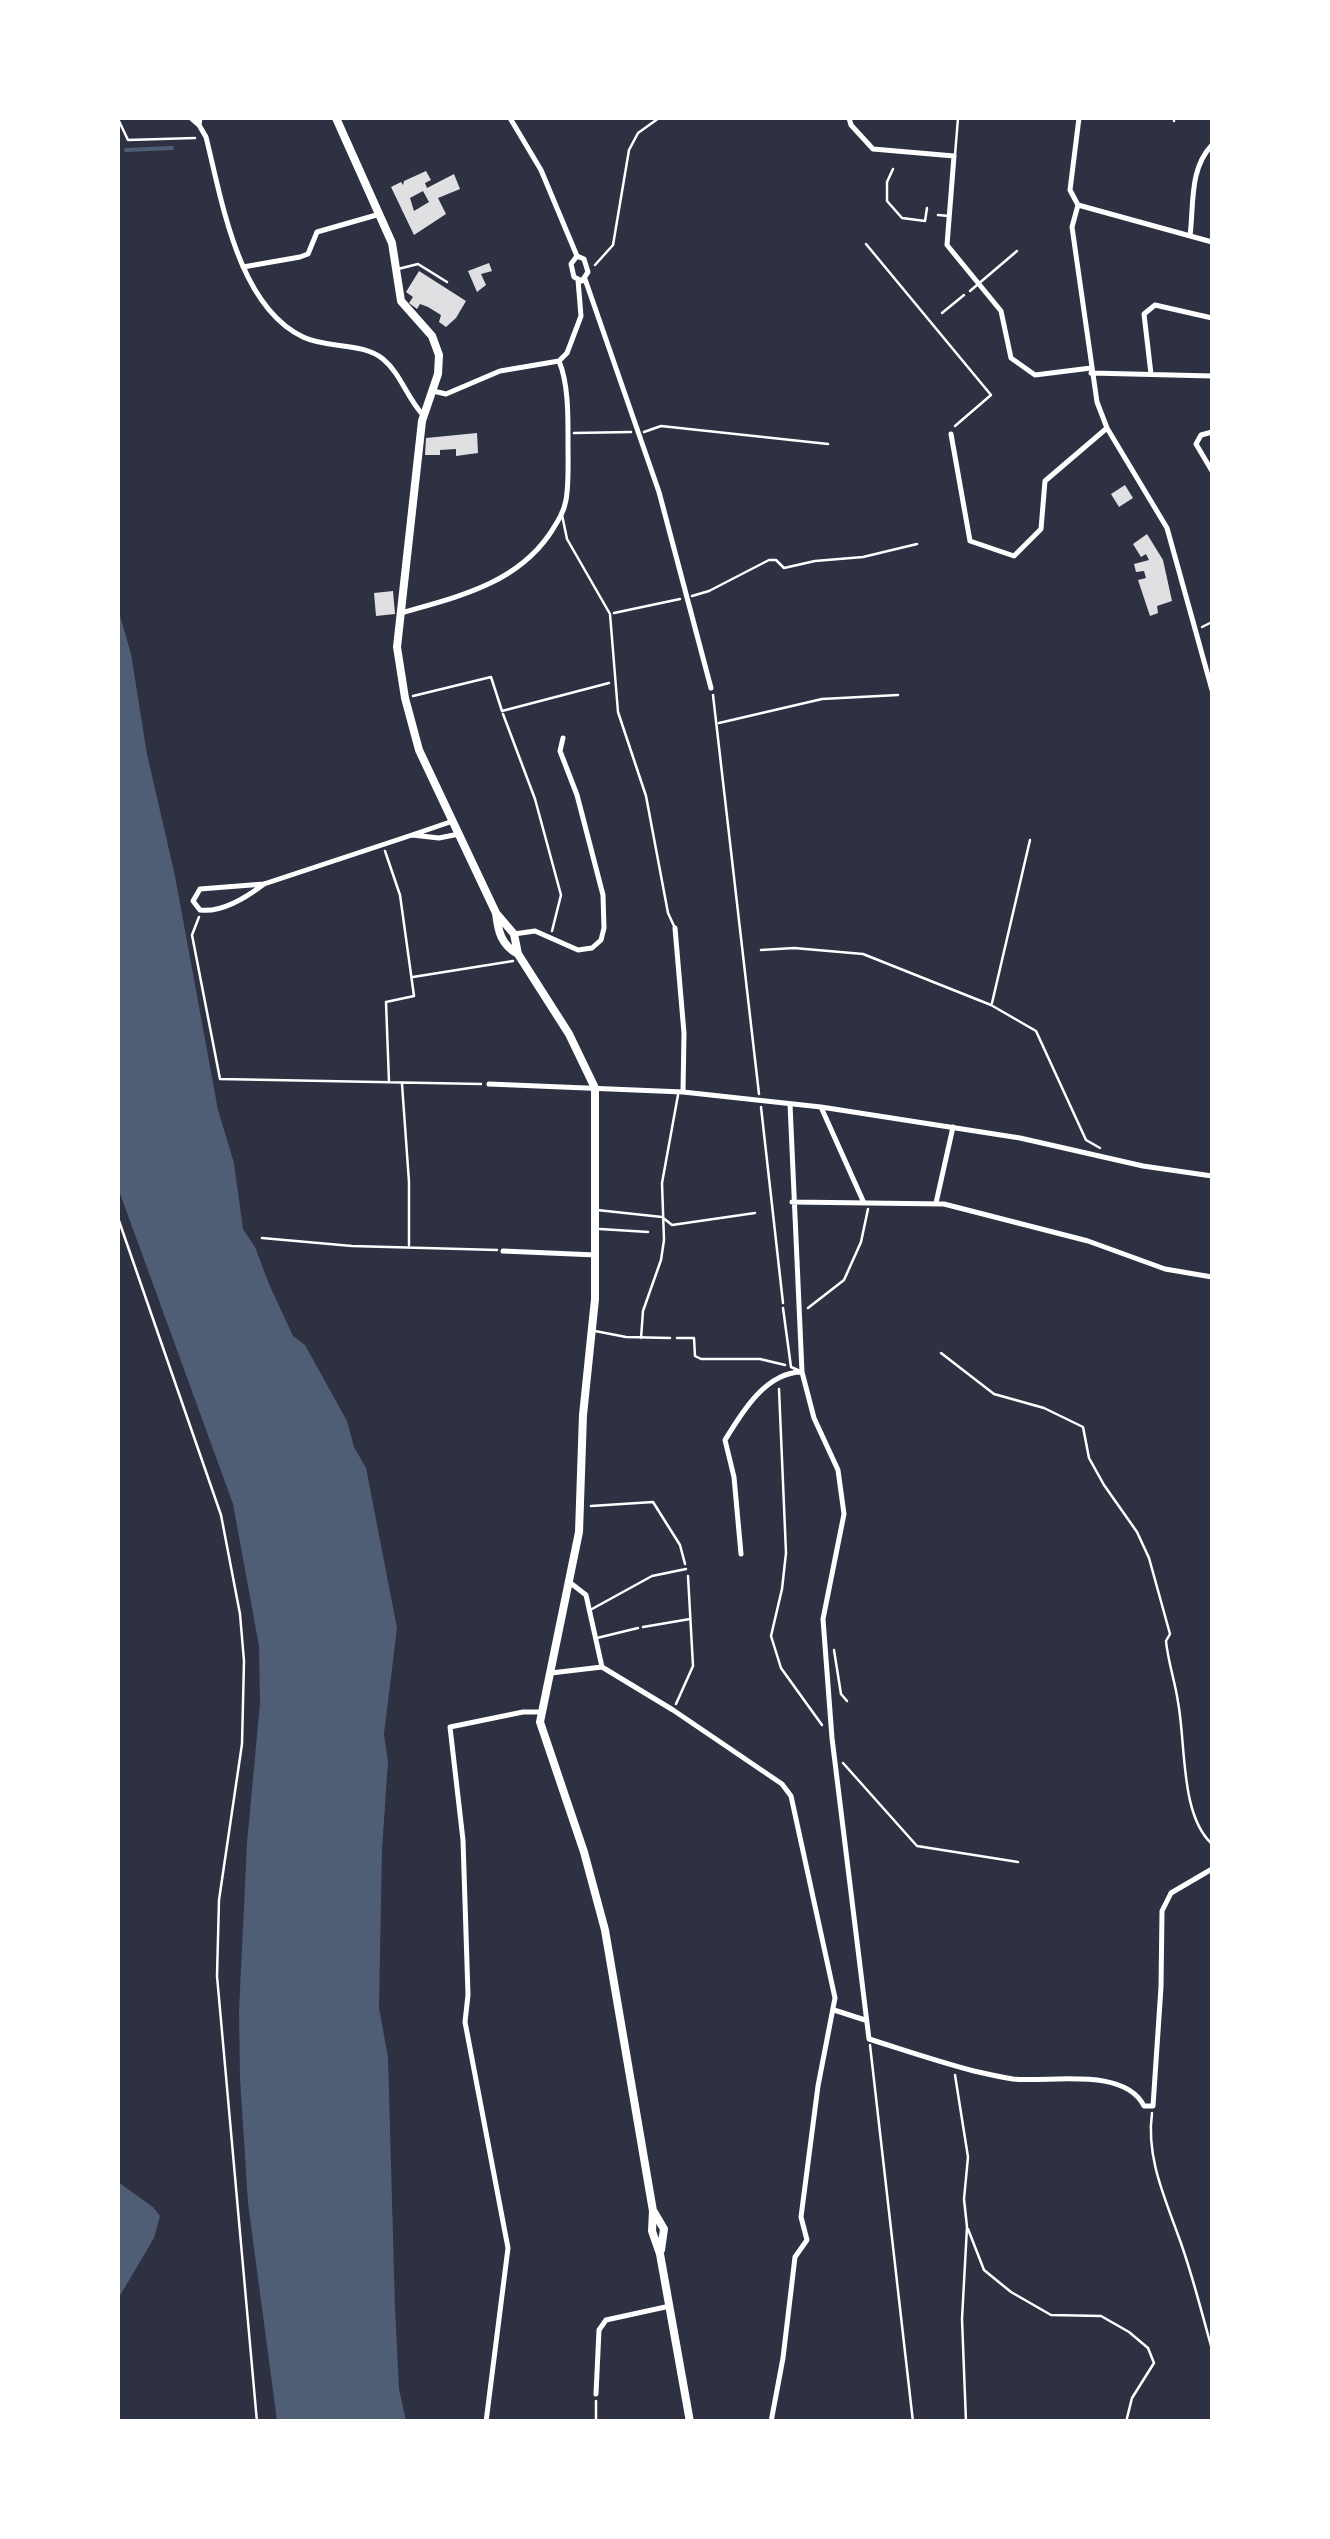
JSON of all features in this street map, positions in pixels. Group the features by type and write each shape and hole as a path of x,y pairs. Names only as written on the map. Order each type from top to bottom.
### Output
{"street":[{"path":"191,118 200,121 243,267 268,310 285,327 310,340 375,354 394,370 423,415"},
{"path":"336,118 392,243 401,302 438,348 439,368 423,415 397,648 405,698 420,750 496,913 500,934 569,1034 595,1088 594,1331 584,1415 578,1532 540,1712 605,1930 653,2211 664,2229 660,2254 690,2422"},
{"path":"433,391 446,394 500,371 559,361 566,354 581,316 584,259 577,256 542,170 510,118"},
{"path":"849,118 868,146 954,156 948,247 1001,311 1013,360 1037,375 1091,371 1212,376"},
{"path":"1079,118 1070,190 1078,205 1072,227 1097,402 1107,428 1163,518 1204,649 1212,690"},
{"path":"1190,236 1195,175 1212,145"},
{"path":"1078,205 1212,242"},
{"path":"243,267 300,258 308,254 317,232 380,214"},
{"path":"577,256 571,264 584,277 639,432 712,688"},
{"path":"1151,374 1144,314 1155,305 1212,318"},
{"path":"401,613 469,593 504,576 532,556 562,514 568,482 568,433 564,371 559,361"},
{"path":"951,434 970,541 1014,556 1040,532 1046,481 1107,428"},
{"path":"1212,432 1200,434 1196,444 1212,472"},
{"path":"1204,649 1212,648"},
{"path":"514,934 534,931 578,950 592,948 603,934 604,895 577,795 560,751 563,738"},
{"path":"264,884 246,898 202,911 192,901 200,890 264,884 453,821"},
{"path":"412,835 439,838 459,834"},
{"path":"496,913 514,934 517,957"},
{"path":"675,928 684,1033 681,1092"},
{"path":"489,1084 681,1092 821,1107 953,1126 1212,1176"},
{"path":"790,1104 802,1372 814,1418 838,1470 844,1514 822,1619 832,1742 869,2040 1014,2079 1076,2078 1107,2083 1128,2089 1140,2096 1144,2106 1153,2106 1162,1987 1162,1911 1171,1893 1212,1869"},
{"path":"821,1107 866,1203"},
{"path":"936,1203 953,1126"},
{"path":"792,1202 936,1203 1088,1241 1165,1268 1212,1277"},
{"path":"504,1251 596,1255"},
{"path":"741,1554 734,1477 724,1440 741,1414 778,1376 802,1372"},
{"path":"568,1581 586,1595 602,1667"},
{"path":"549,1673 602,1667 698,1726 787,1789 830,1963 834,2010 813,2119 801,2217 807,2240 795,2257 784,2358 772,2422"},
{"path":"486,2422 508,2248 465,2022 468,1995 464,1840 450,1727 540,1712"},
{"path":"834,2010 866,2020"},
{"path":"596,2394 599,2330 606,2320 670,2306"}],"lane":[{"path":"954,156 958,118"},
{"path":"894,163 895,151"},
{"path":"893,170 887,182 887,201 902,218 925,221 928,212"},
{"path":"938,215 950,216"},
{"path":"970,291 1017,251"},
{"path":"397,270 418,264 448,282"},
{"path":"942,313 964,296"},
{"path":"562,514 567,539 610,614 618,712 646,796 668,913 675,928"},
{"path":"641,1338 642,1311 661,1260 662,1183 681,1092"},
{"path":"596,1210 662,1217 672,1225 755,1213"},
{"path":"118,1218 221,1515 240,1614 244,1662 242,1744 219,1900 217,1976 257,2422"},
{"path":"596,1228 648,1232"},
{"path":"784,1308 791,1367 802,1372"},
{"path":"594,1331 670,1338"},
{"path":"591,1609 652,1576 686,1568"},
{"path":"597,1638 638,1628"}],"path":[{"path":"584,277 613,245 629,150 638,133 659,118"},
{"path":"118,119 128,140 206,137"},
{"path":"866,244 991,395 955,426"},
{"path":"930,324 938,318"},
{"path":"568,433 639,432 661,426 828,444"},
{"path":"610,614 710,591 769,560 776,560 784,568 863,557 916,544"},
{"path":"1196,630 1212,622"},
{"path":"405,698 491,677 535,799 561,895 552,932"},
{"path":"502,711 570,696 615,680"},
{"path":"712,688 756,1069"},
{"path":"718,723 822,698 898,694"},
{"path":"991,1005 1030,840"},
{"path":"382,845 400,894 414,996 386,1002 389,1082"},
{"path":"202,911 192,935 220,1079 489,1084"},
{"path":"761,950 794,948 863,954 991,1005 1036,1031 1086,1140 1104,1150 1103,1158"},
{"path":"412,976 517,957"},
{"path":"402,1082 409,1182 408,1245"},
{"path":"763,1129 784,1308"},
{"path":"798,1314 844,1280 861,1242 866,1203"},
{"path":"262,1238 352,1246 504,1251"},
{"path":"670,1338 694,1338 696,1356 700,1359 760,1359 791,1367"},
{"path":"941,1353 994,1394 1044,1408 1083,1427 1090,1458 1149,1558 1170,1634 1167,1653 1194,1818 1212,1844"},
{"path":"778,1376 786,1553 771,1636 781,1668 846,1768 917,1846 1018,1862"},
{"path":"638,1628 691,1619"},
{"path":"869,2040 913,2422"},
{"path":"953,2064 968,2158 962,2319 966,2422"},
{"path":"1153,2106 1152,2156 1212,2349"},
{"path":"968,2228 984,2270 1011,2292 1050,2315 1102,2316 1148,2348 1154,2363 1132,2398 1126,2422"},
{"path":"596,2394 596,2422"}],"water":[{"path":"118,609 131,654 147,754 175,876 218,1110 234,1163 243,1229 255,1247 293,1336 305,1345 347,1421 354,1447 366,1468 397,1628 384,1734 388,1762 379,2008 388,2057 399,2389 406,2421 277,2421 248,2203 240,2078 239,2011 247,1843 260,1703 259,1646 233,1504 118,1188"},
{"path":"118,2182 160,2216 154,2238 118,2299"}],"building":[{"path":"426,171 431,180 425,183 427,188 454,174 460,189 438,198 446,214 414,235 391,187 401,182 403,185","holes":["423,191 429,202 414,211 410,198"]},
{"path":"489,263 492,271 481,274 486,285 477,292 468,271"},
{"path":"419,271 466,301 446,327 439,322 441,315 409,303 413,297 406,292"},
{"path":"477,433 478,453 456,456 456,449 425,455 426,438"},
{"path":"1125,485 1133,498 1119,507 1111,494"},
{"path":"1147,534 1163,560 1172,601 1157,606 1158,613 1150,616 1138,580 1146,578 1144,571 1136,572 1134,564 1149,560 1146,554 1141,557 1133,544"},
{"path":"393,591 395,614 376,616 374,593"}],"waterway":[{"path":"126,150 172,148"}]}
